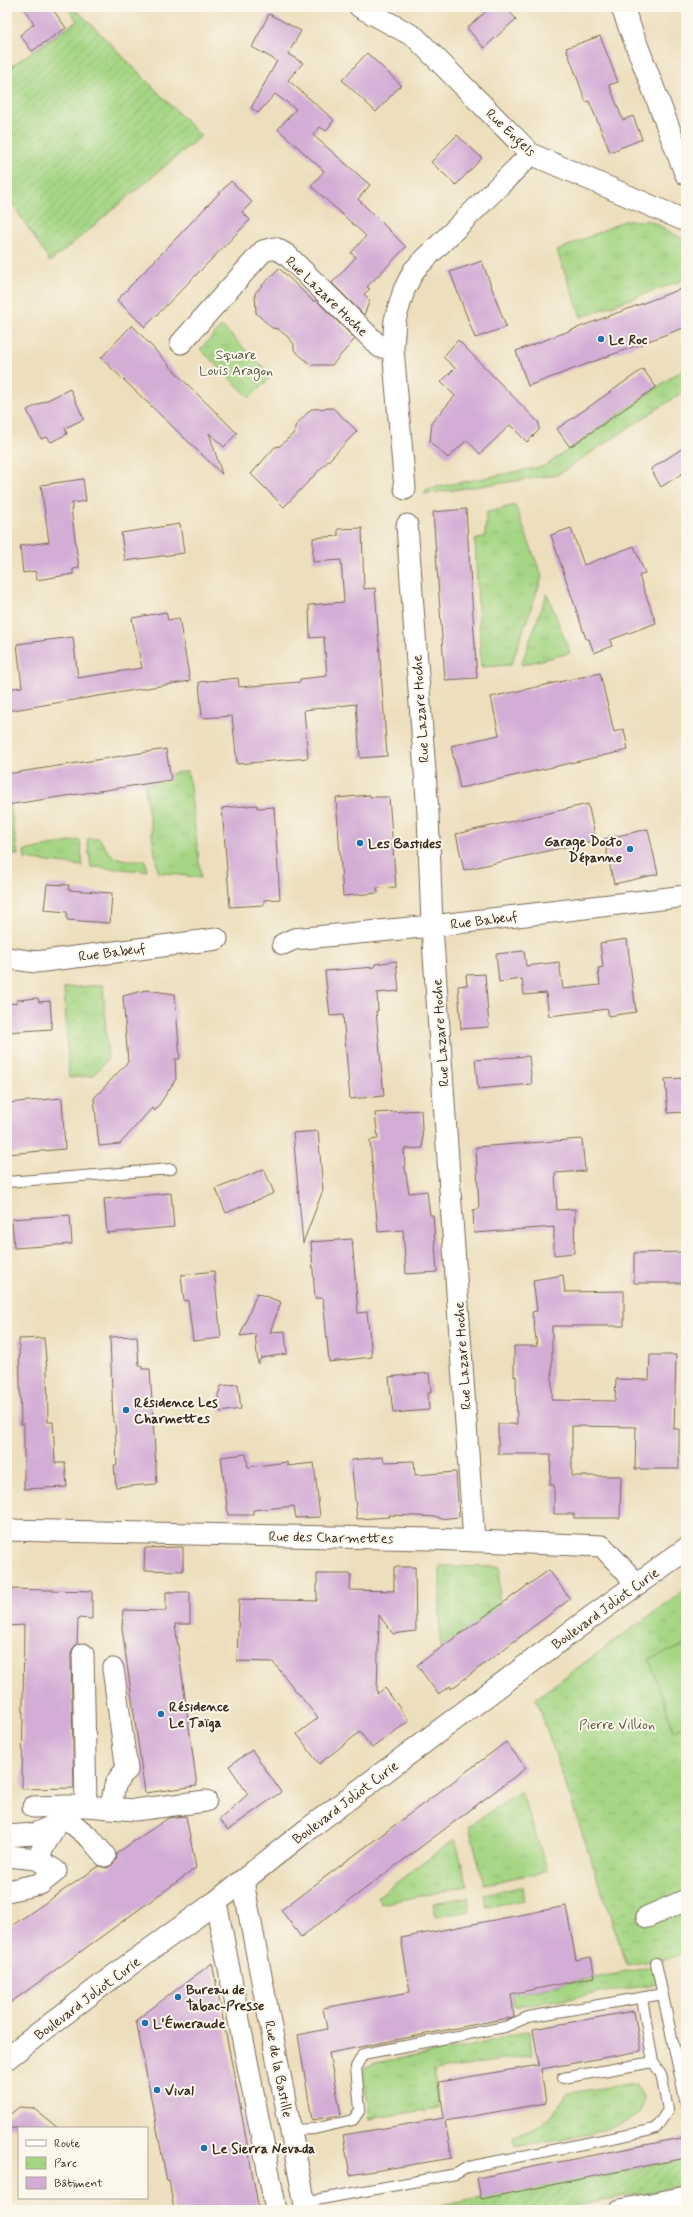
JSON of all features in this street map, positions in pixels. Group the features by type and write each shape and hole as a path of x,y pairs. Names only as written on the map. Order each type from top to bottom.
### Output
{"street":[{"name":"Rue Engels","path":"360,7 415,37 531,154 686,221"},
{"path":"622,7 686,174"},
{"path":"405,489 393,348 395,320 404,290 414,270 531,154"},
{"name":"Rue Lazare Hoche","path":"180,343 263,251 275,248 287,255 380,347 393,348"},
{"name":"Rue Lazare Hoche","path":"407,525 428,812 432,926 474,1541"},
{"name":"Rue Babeuf","path":"283,944 294,939 432,926 686,896"},
{"name":"Rue Babeuf","path":"7,958 36,962 217,939"},
{"name":"Rue des Charmettes","path":"7,1530 474,1541 602,1546 638,1585"},
{"name":"Boulevard Joliot Curie","path":"7,2058 111,1978 243,1882 308,1829 590,1618 638,1585 686,1549"},
{"path":"37,1859 68,1813 84,1766 83,1654"},
{"path":"84,1766 105,1776 118,1776 127,1770 113,1669"},
{"path":"112,1807 113,1793 118,1776"},
{"path":"33,1807 68,1813 112,1807 134,1810 206,1801"},
{"path":"7,1836 34,1834 68,1813"},
{"path":"68,1813 105,1856"},
{"path":"7,1856 37,1859 56,1871 40,1884 7,1891"},
{"name":"Rue de la Bastille","path":"243,1882 305,2206"},
{"path":"647,1917 686,1900"},
{"path":"216,1902 276,2210"},
{"path":"620,2210 686,2198"}],"lane":[{"path":"7,1182 171,1169"},
{"path":"656,1963 686,2104"},
{"path":"290,2130 314,2129 353,2120 360,2110 356,2066 363,2054 505,2027 528,2016 663,1994"},
{"path":"305,2206 456,2174 468,2167 656,2128 668,2110 661,2074 653,2062 642,1998"},
{"path":"563,2078 653,2062"}],"green space":[{"path":"67,7 72,7 87,20 201,136 50,262 7,195 7,69 77,21"},
{"path":"624,221 651,221 681,238 686,247 686,279 581,317 557,251"},
{"name":"Square Louis Aragon","path":"222,326 272,376 250,398 200,349"},
{"path":"686,367 686,390 557,475 424,494 427,489 545,466"},
{"path":"515,505 542,577 511,665 481,667 475,540 485,537 486,513"},
{"path":"547,593 570,653 521,665"},
{"path":"188,771 201,878 158,872 144,784 170,774"},
{"path":"7,805 10,805 18,855 7,854"},
{"path":"99,838 111,855 125,860 145,860 147,871 91,867 87,839"},
{"path":"80,840 83,866 25,859 24,851"},
{"path":"103,985 108,1059 93,1076 69,1078 64,988"},
{"path":"440,1566 500,1567 499,1607 440,1648"},
{"name":"Pierre Villion","path":"686,1589 686,1955 627,1965 536,1698"},
{"path":"686,1645 686,1726 674,1731 649,1659"},
{"path":"521,1791 548,1871 484,1884 469,1826"},
{"path":"455,1839 468,1886 381,1904 377,1897"},
{"path":"522,1887 524,1900 487,1907 484,1894"},
{"path":"468,1897 470,1911 436,1917 433,1903"},
{"path":"657,1966 661,1983 514,2007 511,1994"},
{"path":"529,2030 532,2055 434,2071 438,2108 370,2119 363,2069 374,2063 468,2047"},
{"path":"635,2083 643,2097 641,2112 629,2120 598,2131 581,2135 516,2146 513,2137 532,2129 545,2121 556,2110 568,2093"},
{"path":"686,2158 686,2185 556,2210 419,2210"}],"building":[{"path":"23,7 51,7 66,28 32,51 20,35 34,24"},
{"path":"491,7 505,7 516,19 484,48 467,28"},
{"path":"269,14 301,31 288,54 303,63 288,80 334,120 326,131 320,127 313,135 370,185 358,199 406,247 367,287 370,289 364,294 370,300 364,315 332,283 356,257 351,253 366,236 311,186 324,171 278,129 296,109 275,94 258,113 251,108 277,61 252,47"},
{"path":"600,36 618,82 609,85 623,120 633,116 642,139 610,152 589,101 586,102 566,48"},
{"path":"367,53 401,85 376,112 342,80"},
{"path":"457,135 482,158 456,185 431,162"},
{"path":"231,181 252,202 242,212 250,220 145,327 117,300"},
{"path":"482,261 506,327 475,338 450,272"},
{"path":"279,268 314,302 316,300 355,339 332,365 311,365 294,350 294,344 287,336 278,329 272,328 256,313 255,293"},
{"name":"Le Roc","path":"686,287 686,327 528,386 516,351"},
{"path":"132,325 181,378 237,433 224,447 209,433 222,474 101,358"},
{"path":"458,340 539,423 539,430 527,442 510,425 480,454 467,440 448,458 430,442 432,422 455,396 441,382 455,368 443,357"},
{"path":"643,369 656,387 570,447 557,429"},
{"path":"70,389 84,419 65,428 67,434 51,442 47,437 41,439 27,410"},
{"path":"333,408 357,431 284,507 251,474 275,447 280,446 295,432 295,426 311,409"},
{"path":"686,446 686,471 661,487 651,469"},
{"path":"83,479 86,501 72,503 71,509 79,568 73,569 73,574 37,580 35,571 23,573 20,546 49,542 41,485"},
{"path":"466,509 477,678 445,680 433,512"},
{"path":"180,524 184,553 125,561 121,533"},
{"path":"362,528 364,589 375,588 387,756 360,758 356,704 304,710 308,758 237,764 232,716 202,718 199,682 238,678 239,687 300,682 300,679 327,676 324,637 310,638 309,605 344,602 341,560 313,562 313,538 338,536 338,529"},
{"path":"571,528 584,565 634,546 645,573 639,576 656,623 610,640 612,646 594,653 589,639 586,639 551,535"},
{"path":"166,612 168,620 179,618 190,681 7,711 7,689 22,687 17,644 73,637 78,678 142,668 132,618"},
{"path":"600,673 614,732 624,729 628,750 460,788 451,746 499,735 491,697"},
{"path":"166,749 171,780 7,805 7,774"},
{"name":"Les Bastides","path":"370,795 370,797 389,797 396,887 377,888 378,893 343,896 336,798"},
{"path":"588,804 596,840 464,870 456,834"},
{"path":"257,805 257,808 274,807 280,899 264,900 264,905 230,907 222,808"},
{"name":"Garage Docto Dépanne","path":"648,829 658,874 614,884 604,839"},
{"path":"47,884 69,885 68,890 112,893 110,923 67,920 67,912 44,910"},
{"path":"627,939 636,1012 608,1016 608,1009 549,1016 546,993 524,995 522,979 499,982 496,954 524,951 526,966 559,962 563,989 600,985 598,968 603,967 600,943"},
{"path":"396,961 399,991 377,993 378,1011 376,1011 384,1096 350,1099 343,1015 330,1016 325,971 375,967 375,964"},
{"path":"485,974 489,1027 461,1029 458,986 467,985 466,975"},
{"path":"146,990 175,994 180,1059 175,1059 176,1079 155,1111 152,1108 120,1144 99,1146 94,1098 128,1062 123,996"},
{"path":"38,998 39,1002 50,1001 52,1029 7,1032 7,1004 17,1003 17,1000"},
{"path":"529,1056 532,1084 478,1089 475,1060"},
{"path":"686,1078 686,1112 668,1113 665,1079"},
{"path":"62,1098 65,1149 7,1154 7,1103"},
{"path":"421,1110 423,1148 404,1149 405,1168 409,1193 427,1191 430,1215 433,1215 437,1272 406,1274 403,1230 378,1232 370,1140 378,1139 375,1113"},
{"path":"318,1131 323,1190 303,1243 293,1133"},
{"path":"582,1139 585,1171 555,1173 557,1210 575,1209 574,1253 554,1255 554,1227 474,1233 473,1210 479,1209 476,1147"},
{"path":"264,1169 274,1193 226,1213 216,1189"},
{"path":"171,1193 174,1227 107,1233 104,1199"},
{"path":"70,1215 72,1244 14,1248 12,1219"},
{"path":"352,1239 358,1313 367,1312 372,1357 329,1362 323,1298 315,1298 311,1242"},
{"path":"686,1252 686,1283 634,1283 634,1253"},
{"path":"214,1271 221,1338 193,1341 188,1300 184,1301 181,1275"},
{"path":"563,1275 565,1292 624,1291 624,1326 552,1326 552,1400 615,1401 616,1379 649,1380 650,1355 676,1355 674,1429 679,1429 679,1469 635,1469 636,1427 572,1426 572,1476 621,1476 620,1518 574,1518 574,1514 554,1514 554,1485 550,1485 551,1454 498,1454 498,1424 517,1424 514,1346 537,1346 532,1312 537,1311 533,1280"},
{"path":"257,1293 281,1302 270,1332 285,1331 287,1354 261,1358 258,1364 255,1334 240,1336"},
{"name":"Résidence Les Charmettes","path":"137,1336 139,1366 142,1366 142,1369 150,1369 157,1484 116,1487 114,1465 117,1465 115,1422 113,1422 110,1337"},
{"path":"44,1338 47,1369 48,1422 53,1422 55,1463 65,1463 67,1487 24,1489 24,1424 21,1424 19,1339"},
{"path":"429,1373 431,1393 428,1393 429,1410 393,1413 389,1377"},
{"path":"238,1384 241,1409 220,1412 218,1395 221,1386"},
{"path":"246,1454 248,1467 287,1462 287,1466 314,1463 320,1517 296,1518 294,1506 253,1510 253,1515 228,1515 221,1457"},
{"path":"383,1457 384,1462 414,1461 415,1475 456,1472 459,1517 440,1519 439,1517 389,1515 390,1517 357,1519 351,1460"},
{"path":"183,1547 183,1571 144,1570 145,1548"},
{"path":"394,1567 415,1567 416,1631 393,1634 379,1615 377,1694 385,1688 409,1721 372,1748 360,1732 319,1764 297,1734 318,1718 273,1662 237,1661 239,1599 317,1601 317,1574 351,1574 350,1590 394,1591"},
{"path":"549,1570 570,1599 451,1689 450,1686 438,1694 417,1665"},
{"path":"7,1589 92,1591 92,1619 78,1618 77,1644 73,1648 71,1654 74,1788 22,1789 24,1625 7,1626"},
{"name":"Résidence Le Taïga","path":"166,1592 190,1592 190,1624 175,1624 197,1786 145,1793 122,1628 123,1610 166,1611"},
{"path":"506,1742 526,1768 301,1937 281,1910"},
{"path":"252,1750 281,1792 228,1830 219,1820 248,1794 229,1766"},
{"path":"186,1816 196,1868 7,2005 7,1929 99,1866 107,1868 112,1865 116,1860 117,1853 168,1818"},
{"path":"566,1906 576,1960 591,1957 595,1977 511,1994 513,2017 329,2053 341,2115 312,2120 298,2035 327,2029 323,2008 410,1992 401,1938"},
{"path":"212,1963 259,2210 174,2210 136,2020"},
{"path":"634,2011 641,2051 541,2069 546,2103 445,2121 452,2158 350,2175 343,2135 444,2118 439,2082 539,2065 533,2029"},
{"path":"19,2107 33,2108 57,2127 7,2128 7,2117"},
{"path":"686,2137 686,2158 481,2199 477,2178"}],"place":[{"name":"Le Roc","path":"601,339"},
{"name":"Les Bastides","path":"360,843"},
{"name":"Garage Docto Dépanne","path":"630,849"},
{"name":"Résidence Les Charmettes","path":"126,1410"},
{"name":"Résidence Le Taïga","path":"161,1714"},
{"name":"Bureau de Tabac-Presse","path":"178,1997"},
{"name":"L'Émeraude","path":"145,2023"},
{"name":"Vival","path":"157,2090"},
{"name":"Le Sierra Nevada","path":"204,2148"}]}
